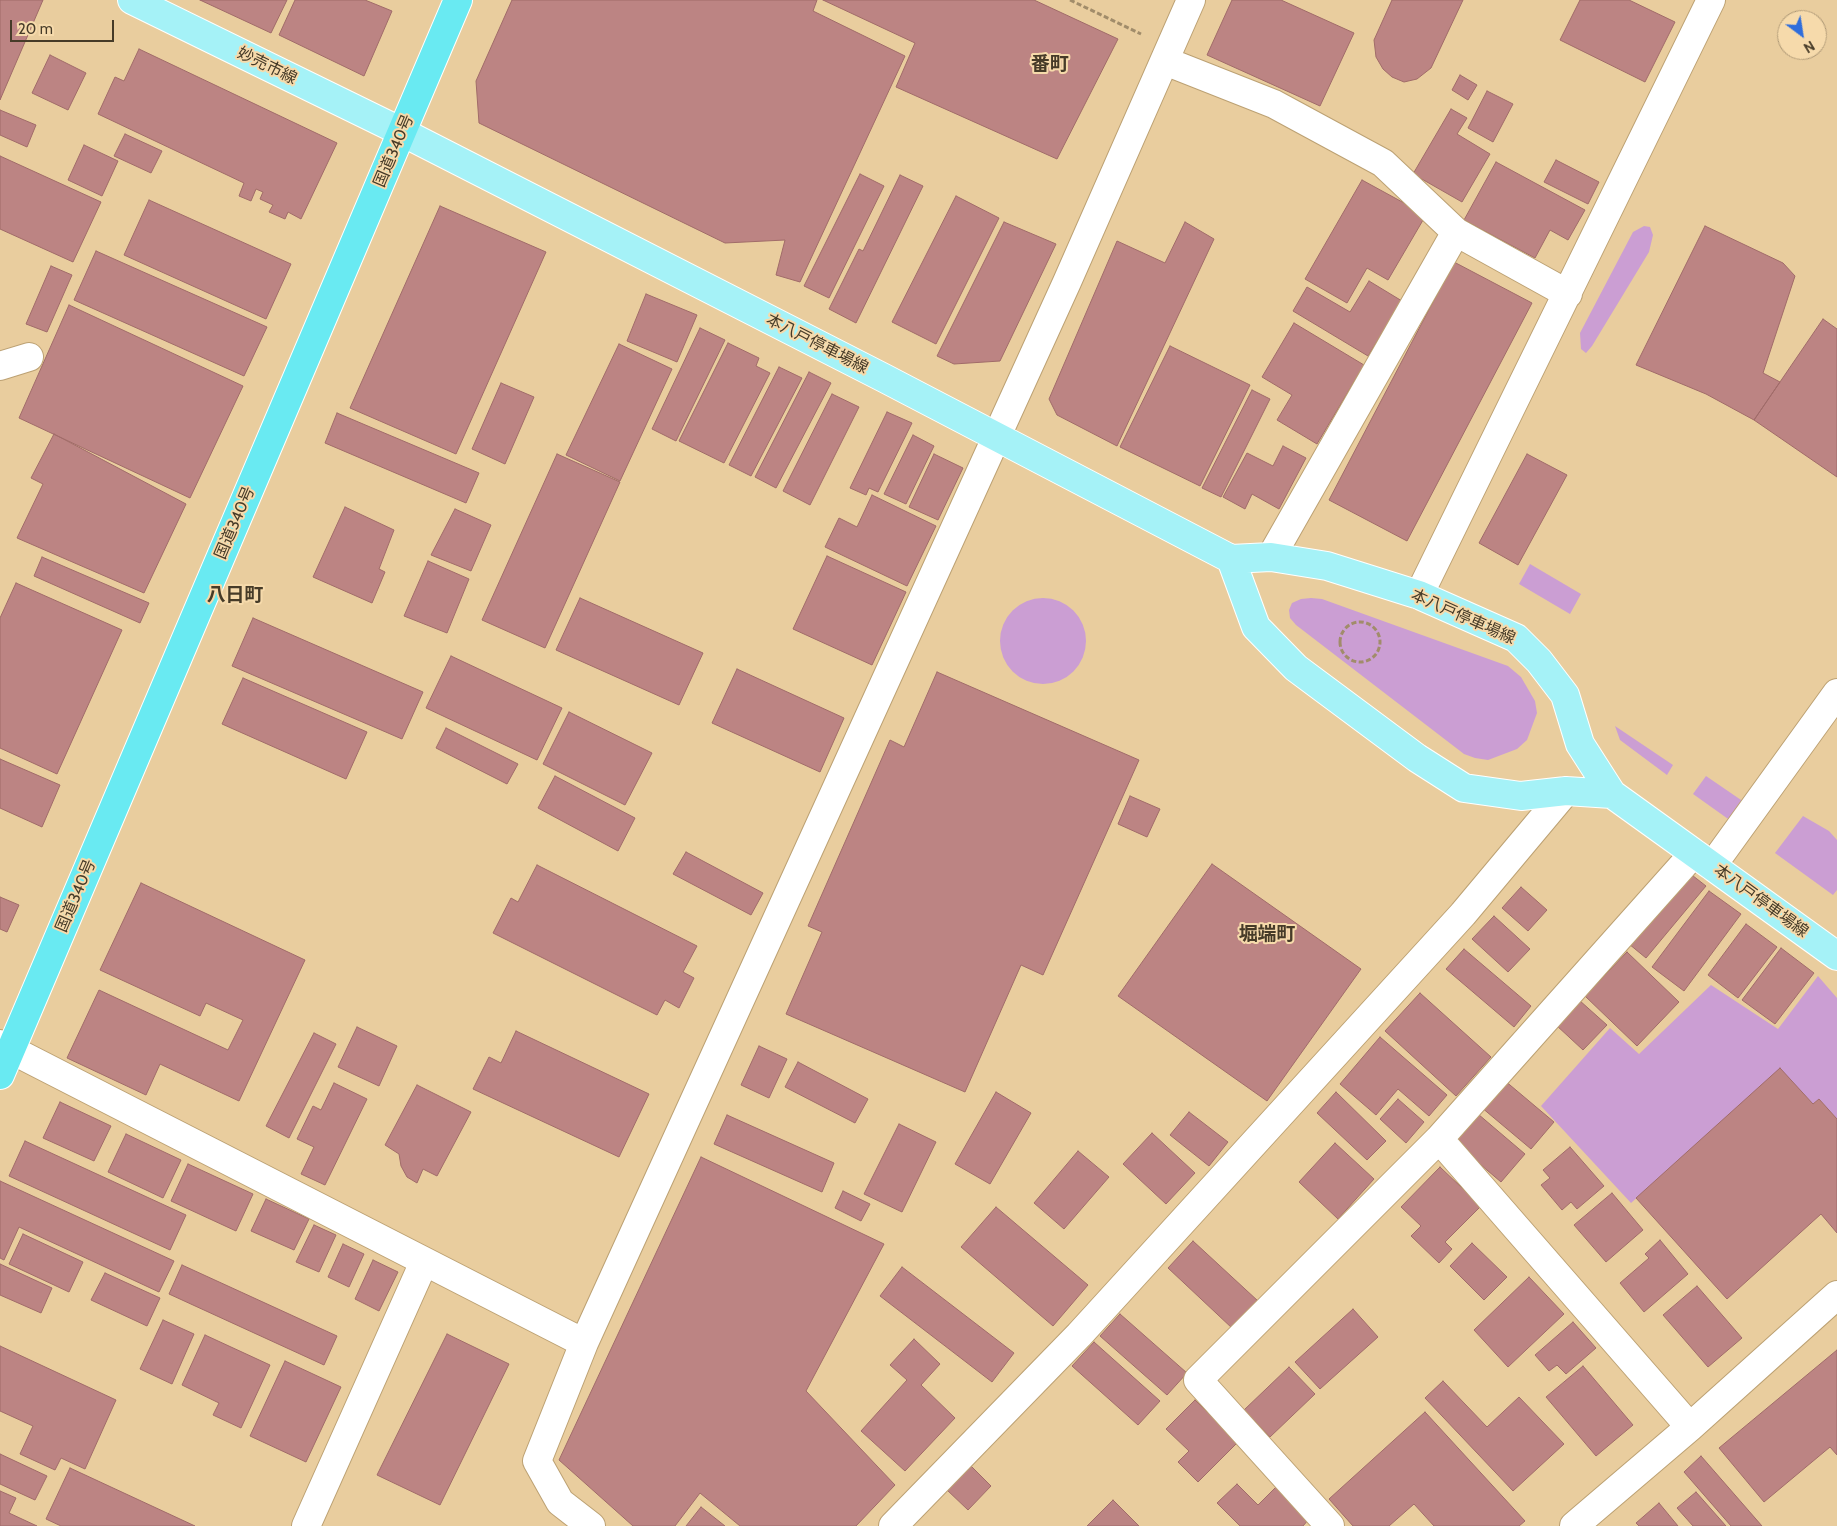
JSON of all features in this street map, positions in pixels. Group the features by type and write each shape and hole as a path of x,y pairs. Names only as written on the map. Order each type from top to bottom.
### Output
{"highway":[{"name":"国道340号","path":"0,1075 5,1047 458,0"}],"main road":[{"name":"妙売市線","path":"132,0 402,132"},
{"name":"本八戸停車場線","path":"402,132 884,378 1231,559 1271,557 1327,566 1419,595 1516,638 1539,661 1565,694 1580,744 1612,794 1837,956"},
{"path":"1231,559 1256,627 1296,668 1417,758 1464,788 1521,796 1566,791 1612,794"}],"street":[{"path":"591,1526 560,1502 537,1461 584,1343 996,438 1191,0"},
{"path":"1419,595 1711,0"},
{"path":"1168,54 1274,104 1383,163 1456,232 1568,294"},
{"path":"1271,557 1456,232"},
{"path":"0,366 29,357"},
{"path":"1330,1526 1198,1380 1439,1139 1703,859 1837,693"},
{"path":"893,1526 1098,1314 1463,914 1566,791"},
{"path":"5,1047 584,1343"},
{"path":"1439,1139 1690,1427"},
{"path":"306,1526 424,1262"},
{"path":"1574,1526 1690,1427 1837,1295"}],"path":[{"path":"1070,0 1168,54"},
{"path":"1354,624 1369,624 1377,631 1381,640 1379,651 1372,659 1362,663 1350,660 1344,654 1340,644 1342,634 1354,624"}],"shaded area":[{"path":"1644,226 1650,227 1653,235 1649,252 1586,353 1581,349 1580,333 1633,232"},
{"path":"1530,564 1581,594 1570,614 1519,584"},
{"path":"1035,598 1051,598 1060,601 1074,610 1083,624 1086,641 1083,658 1074,672 1060,681 1051,684 1035,684 1019,677 1007,665 1000,649 1000,633 1007,617 1019,605"},
{"path":"1301,599 1322,599 1508,666 1521,677 1535,701 1537,713 1527,740 1517,749 1488,760 1464,754 1296,625 1290,618 1289,610 1292,603"},
{"path":"1615,726 1673,765 1667,775 1620,740"},
{"path":"1706,776 1744,802 1731,821 1693,794"},
{"path":"1803,816 1829,831 1837,840 1837,890 1833,895 1775,853"},
{"path":"1818,976 1837,998 1837,1119 1819,1099 1813,1104 1780,1069 1631,1203 1541,1106 1610,1028 1639,1054 1711,985 1778,1029"}],"building":[{"path":"0,0 43,0 0,100"},
{"path":"200,0 287,0 271,33"},
{"path":"295,0 365,0 392,11 364,76 279,35"},
{"path":"512,0 817,0 813,11 905,56 800,282 776,275 785,240 725,243 479,123 476,81"},
{"path":"823,0 1034,0 1118,39 1057,159 896,87 915,43"},
{"path":"1232,0 1281,0 1354,33 1320,106 1207,55"},
{"path":"1392,0 1463,0 1431,68 1417,79 1404,82 1392,77 1383,69 1376,57 1374,40"},
{"path":"1580,0 1629,0 1675,22 1645,82 1560,40"},
{"path":"139,49 337,143 301,219 288,212 285,219 269,212 273,205 260,199 263,192 256,189 251,201 239,196 244,183 98,114 115,77 124,81"},
{"path":"50,55 86,73 68,110 32,93"},
{"path":"1460,75 1477,85 1468,100 1452,90"},
{"path":"1487,91 1513,104 1493,142 1468,128"},
{"path":"1451,109 1467,118 1457,134 1490,154 1462,202 1413,174"},
{"path":"0,110 36,125 27,147 0,135"},
{"path":"125,134 162,151 151,173 114,156"},
{"path":"84,145 118,161 102,196 68,180"},
{"path":"0,156 101,202 73,262 0,229"},
{"path":"1556,160 1599,182 1588,204 1544,182"},
{"path":"1496,162 1585,210 1568,240 1550,230 1535,258 1464,220"},
{"path":"860,174 884,186 829,298 804,286"},
{"path":"900,175 923,186 856,323 829,309 859,249 863,251"},
{"path":"1362,180 1426,215 1388,280 1367,268 1347,303 1305,279"},
{"path":"956,196 999,218 936,344 892,322"},
{"path":"149,200 291,264 266,319 124,255"},
{"path":"440,206 546,252 456,454 350,408"},
{"path":"1004,222 1056,244 1000,361 954,364 937,356"},
{"path":"1185,222 1214,239 1117,446 1057,415 1049,399 1117,241 1165,263"},
{"path":"1705,226 1783,263 1795,276 1763,373 1780,382 1754,420 1706,394 1636,365"},
{"path":"96,251 267,327 244,376 74,300"},
{"path":"1454,262 1532,303 1407,541 1329,500"},
{"path":"51,266 72,275 47,332 26,324"},
{"path":"1369,281 1402,301 1368,356 1293,311 1307,287 1350,312"},
{"path":"646,294 697,315 677,362 627,341"},
{"path":"69,305 243,386 190,498 19,418"},
{"path":"1823,319 1837,329 1837,477 1754,420"},
{"path":"1294,323 1364,365 1317,444 1277,420 1292,395 1262,377"},
{"path":"700,328 725,340 676,441 652,429"},
{"path":"728,343 759,358 756,366 770,373 724,463 679,441"},
{"path":"619,344 672,369 620,481 566,455"},
{"path":"1170,346 1250,385 1200,486 1120,447"},
{"path":"779,367 802,378 751,476 729,465"},
{"path":"809,372 831,383 776,488 755,477"},
{"path":"501,383 534,397 505,464 472,449"},
{"path":"1252,390 1270,399 1221,497 1202,488"},
{"path":"832,394 859,407 810,505 783,491"},
{"path":"887,412 912,423 878,492 869,488 866,495 850,488"},
{"path":"337,413 479,473 466,503 325,443"},
{"path":"54,434 186,504 144,593 17,538 43,484 31,478"},
{"path":"913,435 934,446 906,504 884,494"},
{"path":"1283,446 1306,458 1279,509 1252,494 1245,509 1223,497 1247,453 1273,466"},
{"path":"557,454 620,482 545,648 482,620"},
{"path":"934,454 963,468 938,520 909,507"},
{"path":"1527,454 1567,475 1518,565 1479,543"},
{"path":"872,495 936,526 907,586 825,547 839,518 857,527"},
{"path":"345,507 394,530 379,569 385,572 372,603 313,577"},
{"path":"455,509 491,525 471,571 431,555"},
{"path":"827,556 906,592 872,665 793,629"},
{"path":"42,557 149,603 140,623 34,576"},
{"path":"428,561 469,579 447,633 404,616"},
{"path":"16,583 122,630 57,774 0,748 0,618"},
{"path":"580,598 703,653 679,705 556,650"},
{"path":"253,618 423,692 402,739 232,666"},
{"path":"451,656 562,708 537,760 426,708"},
{"path":"737,669 844,718 820,772 712,723"},
{"path":"937,672 1139,760 1043,975 1021,965 965,1092 786,1014 822,932 808,926 890,740 904,747"},
{"path":"243,678 367,732 346,779 222,724"},
{"path":"569,712 652,753 625,805 543,764"},
{"path":"446,728 518,764 507,784 436,748"},
{"path":"0,759 60,785 42,827 0,808"},
{"path":"555,776 635,818 618,851 538,808"},
{"path":"1130,796 1160,809 1147,837 1118,824"},
{"path":"686,852 763,893 751,915 673,874"},
{"path":"1212,864 1361,969 1267,1101 1118,996"},
{"path":"537,865 697,946 683,972 694,978 679,1008 665,1000 657,1015 493,933 511,898 518,902"},
{"path":"1688,872 1706,886 1646,958 1629,944"},
{"path":"141,883 305,960 239,1101 160,1064 146,1095 67,1058 99,990 228,1050 243,1020 206,1003 200,1016 100,970"},
{"path":"1521,887 1547,910 1528,931 1502,908"},
{"path":"1709,891 1741,914 1684,991 1652,967"},
{"path":"0,897 19,905 7,932 0,929"},
{"path":"1494,916 1530,949 1508,972 1472,939"},
{"path":"1746,924 1777,947 1738,998 1708,975"},
{"path":"1781,948 1814,973 1775,1024 1742,1000"},
{"path":"1464,949 1531,1006 1514,1027 1446,969"},
{"path":"1627,952 1679,1002 1637,1046 1585,996"},
{"path":"1420,993 1491,1057 1456,1096 1385,1031"},
{"path":"1579,1000 1607,1025 1583,1050 1556,1025"},
{"path":"357,1027 397,1046 379,1086 338,1067"},
{"path":"516,1031 649,1094 619,1157 473,1089 489,1057 501,1063"},
{"path":"314,1033 336,1044 289,1138 266,1126"},
{"path":"1380,1037 1447,1095 1429,1116 1398,1089 1376,1115 1340,1084"},
{"path":"759,1046 787,1059 769,1098 741,1085"},
{"path":"798,1062 868,1099 855,1123 785,1087"},
{"path":"1780,1068 1813,1104 1819,1099 1837,1119 1837,1233 1821,1214 1727,1299 1636,1198"},
{"path":"1504,1080 1554,1122 1531,1149 1481,1107"},
{"path":"334,1083 367,1099 325,1185 301,1174 314,1147 297,1139 313,1106 321,1110"},
{"path":"417,1085 471,1112 437,1176 423,1169 417,1183 407,1177 401,1166 399,1154 385,1145"},
{"path":"996,1092 1031,1113 990,1184 955,1164"},
{"path":"1336,1092 1386,1141 1367,1160 1317,1113"},
{"path":"1398,1099 1424,1122 1406,1143 1380,1119"},
{"path":"60,1102 111,1126 94,1161 43,1138"},
{"path":"1189,1112 1228,1142 1209,1166 1170,1135"},
{"path":"1478,1114 1525,1154 1501,1182 1454,1142"},
{"path":"727,1115 834,1163 822,1192 714,1144"},
{"path":"899,1124 936,1142 902,1212 864,1194"},
{"path":"1152,1133 1195,1173 1166,1204 1123,1164"},
{"path":"126,1134 181,1160 163,1198 108,1172"},
{"path":"25,1141 186,1215 170,1250 9,1176"},
{"path":"1335,1143 1374,1179 1338,1219 1299,1182"},
{"path":"1570,1147 1604,1186 1577,1209 1571,1202 1562,1210 1541,1185 1550,1178 1543,1170"},
{"path":"1078,1151 1109,1177 1064,1229 1034,1203"},
{"path":"701,1157 884,1244 806,1391 895,1485 856,1526 740,1526 700,1493 675,1526 633,1526 559,1460"},
{"path":"188,1164 253,1194 236,1231 171,1201"},
{"path":"1440,1167 1481,1206 1445,1242 1452,1249 1439,1263 1411,1236 1421,1226 1401,1207"},
{"path":"0,1181 174,1261 159,1292 19,1227 4,1260 0,1258"},
{"path":"843,1191 870,1204 861,1221 835,1208"},
{"path":"1612,1193 1643,1230 1606,1262 1574,1225"},
{"path":"266,1199 309,1219 294,1250 251,1231"},
{"path":"996,1207 1088,1285 1053,1326 961,1247"},
{"path":"314,1225 336,1235 319,1272 296,1262"},
{"path":"23,1234 83,1262 69,1292 9,1264"},
{"path":"1660,1240 1688,1274 1644,1312 1620,1283 1649,1258 1645,1254"},
{"path":"1193,1241 1258,1301 1233,1329 1168,1268"},
{"path":"1472,1243 1507,1277 1484,1300 1450,1266"},
{"path":"343,1244 364,1254 349,1287 328,1277"},
{"path":"373,1260 398,1272 379,1311 355,1299"},
{"path":"0,1264 52,1288 41,1313 0,1295"},
{"path":"182,1265 337,1336 324,1365 169,1294"},
{"path":"902,1267 1014,1353 992,1382 880,1296"},
{"path":"105,1273 160,1298 147,1326 91,1300"},
{"path":"1529,1277 1564,1314 1508,1367 1474,1330"},
{"path":"1697,1286 1742,1338 1708,1367 1663,1315"},
{"path":"1353,1309 1378,1337 1320,1389 1295,1362"},
{"path":"1120,1314 1187,1373 1167,1395 1100,1336"},
{"path":"163,1320 194,1334 172,1384 140,1369"},
{"path":"1573,1322 1596,1348 1566,1374 1557,1365 1549,1371 1535,1355"},
{"path":"447,1334 509,1364 440,1505 377,1475"},
{"path":"205,1335 270,1365 241,1428 213,1415 219,1403 182,1385"},
{"path":"914,1339 940,1364 921,1385 955,1418 905,1471 861,1431 907,1380 890,1365"},
{"path":"1094,1342 1160,1401 1138,1425 1072,1366"},
{"path":"0,1346 116,1400 85,1469 61,1458 55,1470 20,1454 33,1426 0,1411"},
{"path":"1837,1350 1837,1455 1830,1447 1764,1502 1719,1448"},
{"path":"285,1361 341,1387 306,1462 250,1436"},
{"path":"1583,1366 1633,1425 1596,1456 1546,1397"},
{"path":"1289,1367 1315,1394 1270,1437 1244,1410"},
{"path":"1443,1381 1487,1427 1519,1397 1564,1444 1513,1491 1425,1398"},
{"path":"1195,1400 1238,1442 1198,1482 1178,1462 1189,1451 1166,1429"},
{"path":"1425,1412 1525,1521 1519,1526 1434,1526 1414,1504 1389,1526 1353,1526 1329,1499"},
{"path":"0,1454 47,1476 35,1500 0,1484"},
{"path":"1701,1456 1762,1526 1731,1526 1684,1472"},
{"path":"970,1465 991,1486 968,1510 946,1489"},
{"path":"70,1468 195,1526 61,1526 46,1519"},
{"path":"1237,1484 1258,1505 1277,1486 1309,1519 1303,1526 1240,1526 1217,1503"},
{"path":"0,1491 16,1498 9,1513 37,1526 0,1526"},
{"path":"1696,1492 1726,1526 1693,1526 1677,1508"},
{"path":"1113,1500 1139,1526 1087,1526"},
{"path":"1659,1503 1678,1526 1639,1526 1636,1523"},
{"path":"701,1507 725,1526 686,1526"}],"district":[{"name":"番町","path":"1050,64"},
{"name":"八日町","path":"235,595"},
{"name":"堀端町","path":"1267,934"}]}
